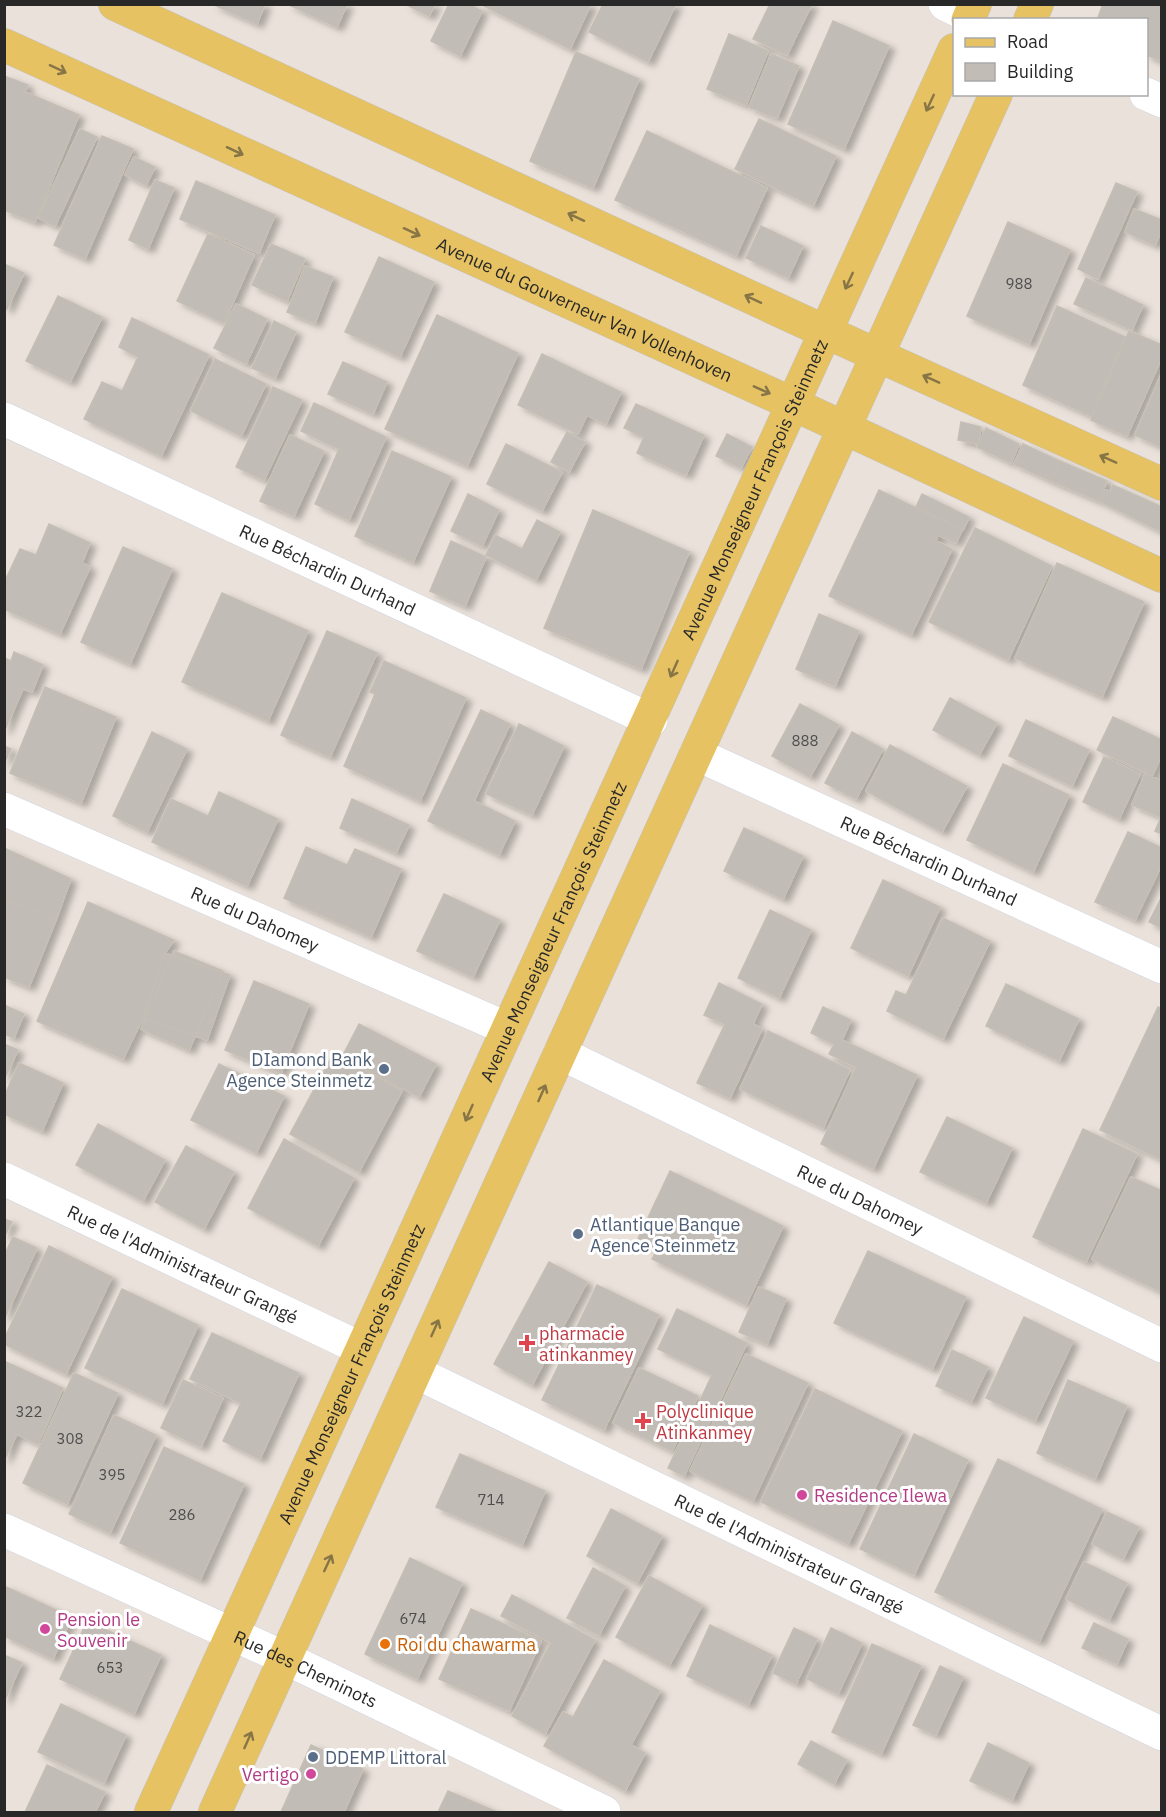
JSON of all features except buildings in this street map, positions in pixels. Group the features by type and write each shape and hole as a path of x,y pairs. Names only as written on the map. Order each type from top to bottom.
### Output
{"main road":[{"path":"115,4 826,333 877,354 1161,484"},
{"name":"Avenue du Gouverneur Van Vollenhoven","path":"4,45 793,404 1161,576"},
{"name":"Avenue Monseigneur François Steinmetz","path":"151,1812 651,720 953,52"},
{"path":"215,1812 995,96"}],"street":[{"name":"Rue Béchardin Durhand","path":"4,419 651,720"},
{"name":"Rue Béchardin Durhand","path":"696,754 1161,967"},
{"name":"Rue du Dahomey","path":"4,809 508,1029"},
{"name":"Rue du Dahomey","path":"560,1053 1161,1346"},
{"name":"Rue de l'Administrateur Grangé","path":"4,1179 362,1349"},
{"name":"Rue de l'Administrateur Grangé","path":"415,1372 1161,1734"},
{"name":"Rue des Cheminots","path":"4,1530 285,1658 604,1812"}],"place":[{"name":"DIamond Bank Agence Steinmetz","path":"384,1069"},
{"name":"Atlantique Banque Agence Steinmetz","path":"578,1234"},
{"name":"pharmacie atinkanmey","path":"527,1343"},
{"name":"Polyclinique Atinkanmey","path":"643,1421"},
{"name":"Residence Ilewa","path":"802,1495"},
{"name":"Pension le Souvenir","path":"45,1629"},
{"name":"Roi du chawarma","path":"385,1644"},
{"name":"DDEMP Littoral","path":"313,1757"},
{"name":"Vertigo","path":"311,1774"}]}
